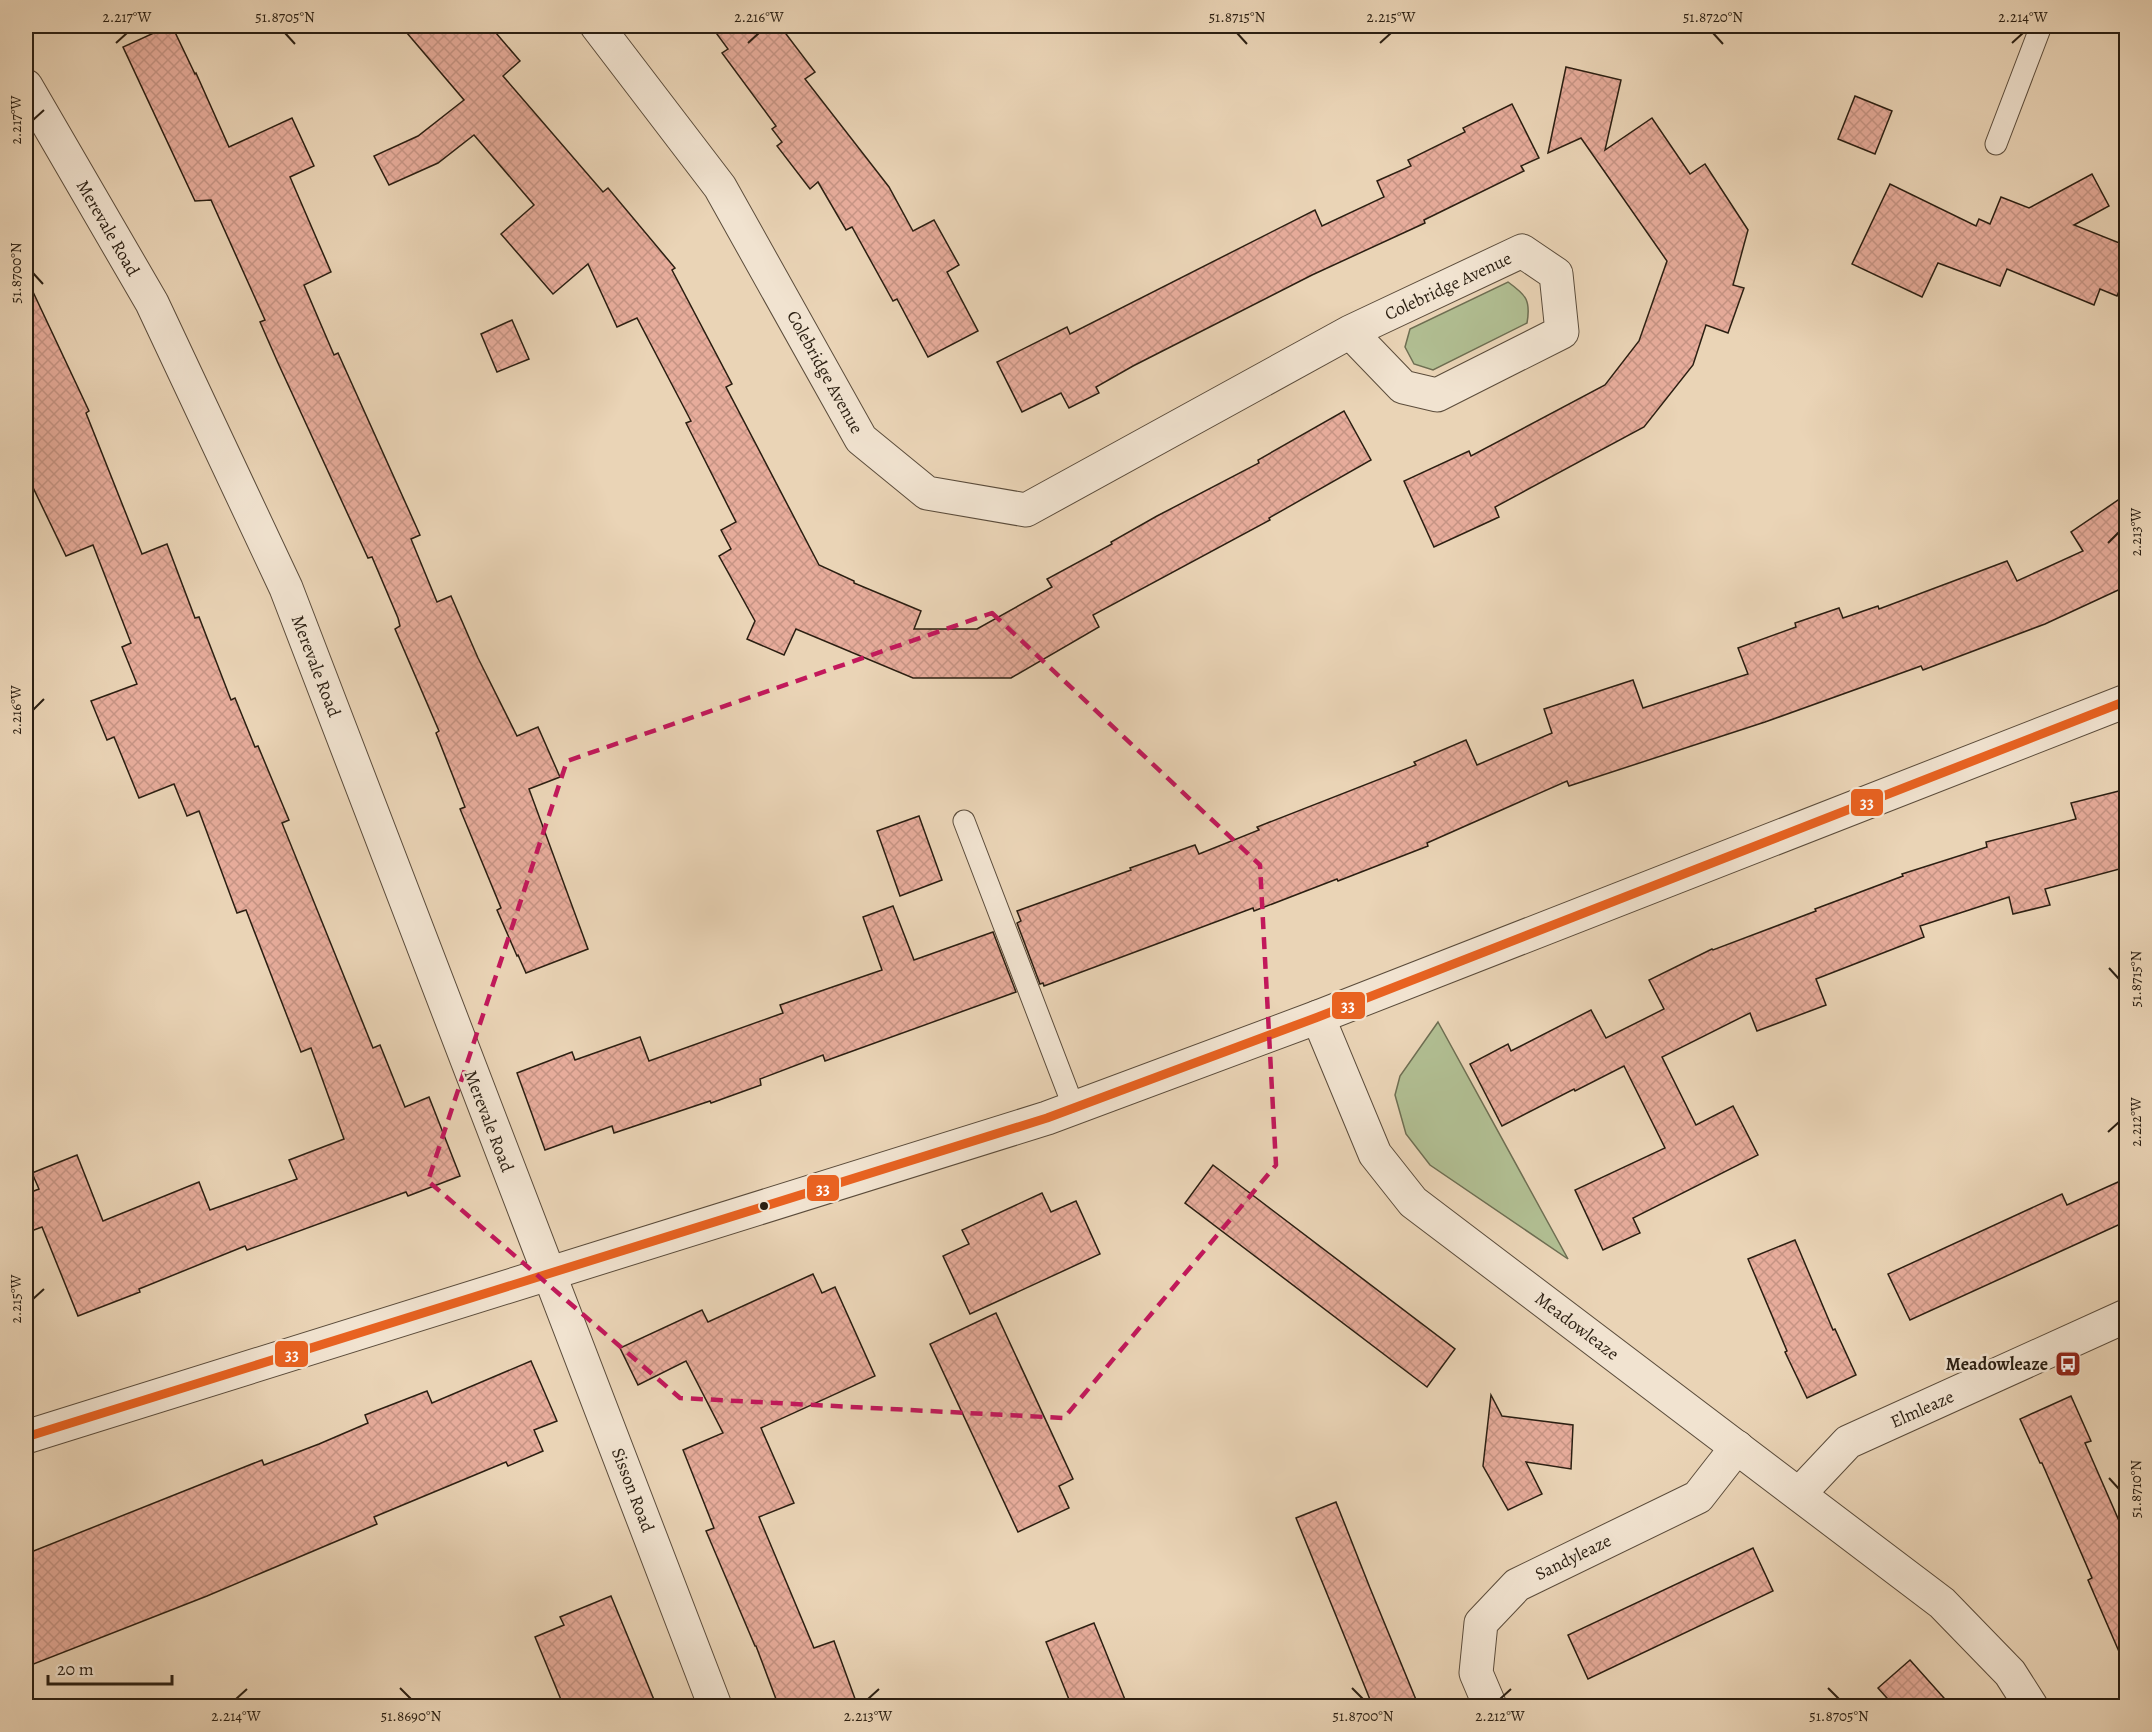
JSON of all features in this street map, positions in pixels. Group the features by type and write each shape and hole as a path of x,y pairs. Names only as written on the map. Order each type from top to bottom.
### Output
{"street":[{"name":"Colebridge Avenue","path":"597,26 720,186 861,439 927,493 1026,510 1350,332 1522,251 1556,274 1562,332 1437,394 1403,387 1350,332"},
{"name":"Merevale Road","path":"26,86 152,303 286,588 506,1164 550,1273"},
{"path":"26,1437 1074,1108 1318,1017 2127,701"},
{"name":"Meadowleaze","path":"1318,1017 1375,1154 1413,1202 1942,1603 2010,1673 2031,1707"},
{"name":"Sisson Road","path":"550,1273 715,1707"},
{"name":"Elmleaze","path":"1799,1494 1848,1442 2127,1316"},
{"name":"Sandyleaze","path":"1490,1707 1476,1672 1481,1623 1517,1584 1698,1497 1737,1447"}],"lane":[{"path":"1996,144 2041,26"},
{"path":"964,822 1074,1108"}],"highlighted area":[{"path":"992,613 1260,865 1276,1165 1064,1418 680,1398 428,1181 567,761"}],"green space":[{"path":"1508,282 1526,299 1527,323 1433,370 1414,364 1405,347 1410,329"},
{"path":"1438,1022 1568,1259 1430,1165 1406,1134 1395,1095 1400,1076"}],"building":[{"path":"172,26 196,73 229,147 292,118 314,166 290,177 331,272 304,285 334,355 338,353 420,535 411,539 437,602 451,596 478,658 517,736 538,727 560,777 529,789 588,949 526,973 517,956 497,910 501,908 460,809 465,807 436,733 439,731 395,629 400,626 398,618 372,557 368,558 278,363 260,322 265,320 211,200 195,201 123,47"},
{"path":"401,26 490,26 520,61 503,76 603,192 608,188 675,268 672,270 732,384 726,387 819,565 854,583 921,611 914,629 977,629 1052,587 1047,579 1112,544 1111,542 1157,516 1259,463 1258,460 1344,411 1371,460 1269,518 1270,520 1093,615 1099,627 1011,678 913,678 796,629 784,655 747,639 755,621 719,556 731,549 721,530 736,522 686,423 691,421 637,318 617,327 588,264 553,294 501,234 534,205 474,135 438,163 389,185 374,156 418,136 464,100"},
{"path":"711,26 780,26 815,72 805,79 889,187 913,231 934,220 959,265 947,272 978,331 928,357 897,299 893,301 852,227 846,230 818,182 810,189 777,146 782,142 772,129 776,126 722,53 728,49"},
{"path":"1566,67 1621,80 1605,150 1652,118 1690,174 1705,164 1748,230 1733,285 1744,288 1728,333 1706,325 1693,365 1644,427 1495,507 1499,517 1434,547 1404,481 1469,451 1471,456 1605,385 1639,341 1667,261 1581,138 1548,153"},
{"path":"1855,96 1892,111 1875,154 1838,139"},
{"path":"1512,104 1539,158 1521,166 1524,171 1424,220 1425,223 1312,275 1133,366 1096,387 1099,393 1069,408 1061,393 1022,412 997,362 1067,327 1070,334 1315,210 1322,226 1384,197 1377,181 1411,166 1408,160 1465,132 1463,128"},
{"path":"2092,174 2109,206 2074,225 2127,246 2127,272 2117,296 2100,289 2094,305 2007,269 2000,286 1938,263 1922,297 1852,264 1890,184 1976,226 1979,219 1990,224 2001,197 2029,208"},
{"path":"26,277 89,411 86,413 142,554 167,544 195,618 199,617 231,700 235,698 255,747 258,746 289,820 282,823 373,1048 380,1045 405,1107 429,1097 460,1176 408,1196 406,1192 247,1250 245,1246 139,1289 140,1292 78,1316 42,1227 26,1233 26,1194 39,1189 32,1173 77,1155 103,1221 199,1182 210,1210 297,1179 289,1160 344,1139 311,1048 301,1052 246,910 237,913 199,811 187,816 174,784 139,798 114,737 107,740 91,701 137,684 122,647 131,643 93,545 66,556 26,473"},
{"path":"512,320 529,359 497,372 481,334"},
{"path":"2127,494 2127,586 2045,624 1923,670 1921,666 1765,722 1569,786 1567,781 1427,843 1428,846 1338,881 1337,879 1254,911 1253,908 1044,986 1043,983 1040,984 1017,923 1021,921 1017,911 1195,845 1199,854 1259,830 1257,827 1416,765 1414,762 1466,740 1477,765 1552,733 1544,709 1633,680 1643,708 1748,674 1738,648 1796,627 1795,623 1839,608 1843,618 1878,606 1879,609 2007,561 2017,581 2083,551 2071,532"},
{"path":"2127,789 2127,867 2045,889 2050,905 2013,914 2009,897 1920,926 1924,937 1816,979 1826,1005 1757,1031 1750,1013 1662,1057 1696,1125 1733,1106 1758,1155 1633,1218 1640,1233 1603,1250 1575,1190 1665,1148 1624,1066 1502,1126 1470,1064 1508,1044 1511,1051 1591,1010 1606,1038 1664,1009 1649,980 1712,949 1816,911 1815,909 1903,876 1902,874 1987,847 1986,842 2076,819 2071,803"},
{"path":"919,816 942,880 900,896 877,831"},
{"path":"893,906 914,960 993,932 1016,992 825,1061 823,1055 760,1079 761,1085 711,1103 710,1101 614,1133 612,1126 545,1150 517,1073 572,1052 575,1060 640,1037 649,1061 783,1013 780,1005 882,970 863,917"},
{"path":"1213,1165 1455,1349 1427,1387 1185,1203"},
{"path":"2127,1178 2127,1221 1910,1320 1888,1274 2062,1194 2067,1205"},
{"path":"1042,1193 1051,1212 1076,1201 1100,1254 970,1314 943,1256 969,1244 962,1230"},
{"path":"1795,1240 1833,1330 1835,1329 1856,1375 1807,1398 1785,1352 1787,1351 1748,1259"},
{"path":"813,1274 822,1293 835,1287 875,1376 761,1428 794,1503 759,1517 814,1648 834,1641 858,1707 779,1707 756,1646 706,1531 714,1528 683,1450 723,1433 686,1361 638,1385 620,1348 702,1310 708,1322"},
{"path":"996,1313 1073,1479 1059,1486 1069,1508 1018,1532 930,1344"},
{"path":"531,1361 557,1421 534,1430 543,1451 508,1466 506,1462 374,1517 377,1524 207,1596 26,1667 26,1554 262,1460 264,1465 319,1444 368,1423 365,1415 427,1391 432,1403"},
{"path":"1491,1395 1502,1416 1573,1425 1571,1469 1526,1462 1542,1494 1508,1510 1483,1466"},
{"path":"2071,1396 2091,1441 2085,1443 2127,1539 2127,1670 2088,1580 2092,1578 2042,1463 2020,1419"},
{"path":"1336,1502 1419,1707 1373,1707 1296,1518"},
{"path":"1753,1548 1773,1591 1588,1679 1568,1635"},
{"path":"611,1596 657,1707 564,1707 535,1637 564,1625 560,1617"},
{"path":"1094,1623 1128,1707 1072,1707 1046,1642"},
{"path":"1910,1660 1952,1707 1895,1707 1878,1688"}],"transit line":[{"name":"33","path":"26,1437 1047,1118 1318,1017 2126,701"}],"place":[{"name":"Meadowleaze","path":"2068,1364"}]}
